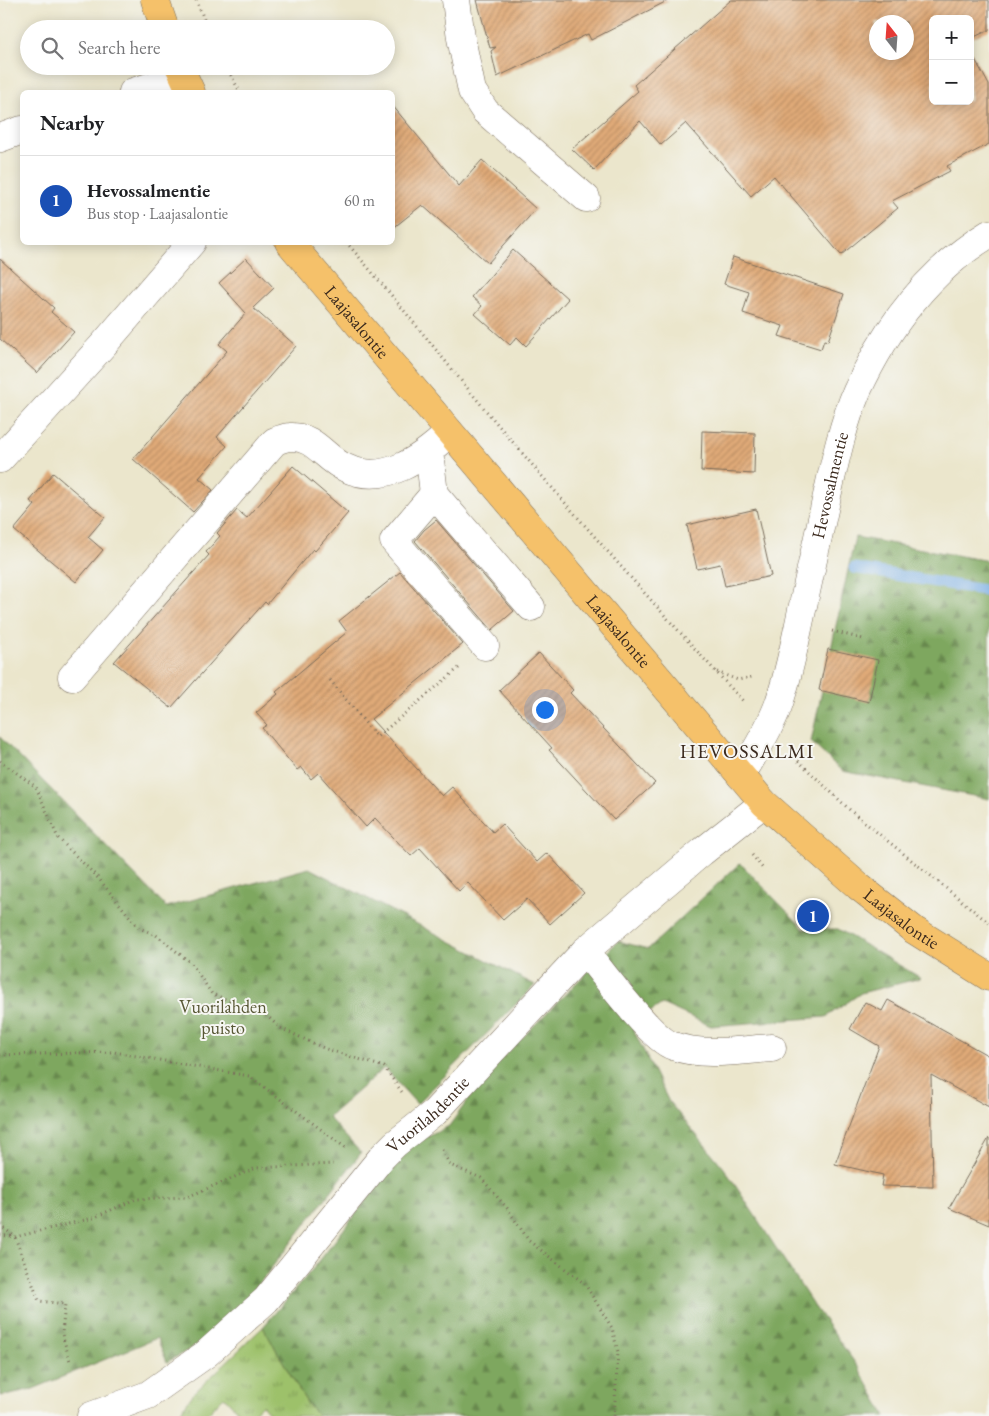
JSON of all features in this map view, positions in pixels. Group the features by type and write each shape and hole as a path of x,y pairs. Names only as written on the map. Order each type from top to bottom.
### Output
{"main road":[{"path":"155,0 162,20"},
{"name":"Laajasalontie","path":"292,245 764,803 858,886 914,930 989,977"}],"street":[{"path":"456,2 472,91 485,111 586,198"},
{"path":"141,90 184,78"},
{"path":"0,138 20,131"},
{"name":"Hevossalmentie","path":"741,776 768,728 778,704 799,622 837,451 857,392 880,347 910,302 937,272 989,234"},
{"path":"0,459 104,344 189,245"},
{"path":"72,677 275,441 290,437 310,441 346,468 363,473 384,472 404,467 429,451 449,433"},
{"path":"429,451 434,494 531,607"},
{"path":"434,494 394,541 485,646"},
{"name":"Vuorilahdentie","path":"91,1416 148,1395 206,1354 266,1300 372,1158 395,1144 435,1112 585,951 702,852 764,803"},
{"path":"585,951 646,1026 671,1046 700,1052 772,1048"}],"path":[{"path":"196,0 204,20"},
{"path":"231,75 239,90"},
{"path":"349,245 510,440 745,703"},
{"path":"330,680 378,737 485,646"},
{"path":"794,757 852,812 989,923"},
{"path":"0,761 36,787 58,838 99,880 139,928 156,935 191,963 212,994 265,1014 280,1028 326,1049 384,1067 434,1134 450,1166 481,1178 507,1208 529,1242 585,1284 612,1328 618,1352 614,1416"},
{"path":"0,1056 114,1052 249,1076 372,1158"},
{"path":"0,1235 15,1237 93,1218 136,1199 187,1197 256,1168 320,1166 372,1158"},
{"path":"0,1225 15,1237 39,1301 65,1304 62,1334 70,1361"}],"green space":[{"path":"855,537 989,561 989,799 842,771 811,742"},
{"name":"Vuorilahden puisto","path":"0,737 166,907 309,868 535,985 417,1104 384,1068 328,1117 361,1153 255,1289 201,1343 167,1362 157,1338 33,1389 0,1396"},
{"path":"740,863 804,929 838,929 921,978 861,993 826,1017 711,1026 662,1004 631,1025 669,1102 724,1168 812,1303 858,1367 886,1416 318,1416 307,1403 263,1327 317,1264 406,1148 449,1126 490,1070 618,941 648,949"},
{"path":"263,1327 307,1403 318,1416 272,1416 262,1405 250,1416 242,1416 224,1397 205,1416 177,1416 194,1393"}],"building":[{"path":"477,0 669,0 591,40 588,34 497,77 491,51 496,47 490,48"},
{"path":"731,0 989,0 989,30 974,37 974,15 929,15 929,105 974,105 974,57 989,85 989,144 947,166 950,171 892,201 898,208 841,255 774,176 751,196 686,123 661,145 640,121 594,170 572,149 638,91 634,85"},
{"path":"395,109 459,186 482,160 536,209 488,263 422,205 395,227"},
{"path":"513,250 568,299 526,346 517,337 510,345 475,314 482,306 472,297"},
{"path":"733,257 844,294 828,341 824,340 821,349 779,336 783,326 743,313 749,292 724,284"},
{"path":"246,258 274,288 253,308 296,346 217,437 227,446 199,478 213,490 193,512 133,459 227,351 219,344 246,313 219,283"},
{"path":"0,259 54,308 51,312 74,332 37,373 0,339"},
{"path":"702,431 755,433 754,474 701,471"},
{"path":"293,466 348,513 315,551 313,549 267,604 265,602 171,708 114,662 209,555 206,552 220,536 217,533 237,510 247,518"},
{"path":"53,473 105,517 88,537 103,550 76,582 14,530 35,505 30,501"},
{"path":"756,509 771,576 725,586 720,564 697,569 687,525"},
{"path":"436,520 514,611 492,630 415,541"},
{"path":"400,572 463,644 371,719 442,796 452,787 493,832 502,824 537,862 547,853 584,893 550,924 527,899 503,920 468,883 459,891 420,848 411,856 375,818 366,827 318,773 311,779 301,767 297,770 262,728 267,725 256,713 278,694 276,692 347,632 339,621"},
{"path":"828,649 878,660 869,702 819,690"},
{"path":"539,653 573,690 570,693 655,783 614,820 549,750 552,748 499,690"},
{"path":"888,1000 989,1056 989,1107 931,1075 933,1187 881,1186 883,1175 835,1164 879,1046 850,1029 865,1002 882,1011"},
{"path":"989,1138 989,1225 949,1208"}],"waterway":[{"path":"854,568 989,591"}],"place":[{"name":"Hevossalmentie","path":"813,916"}],"district":[{"name":"HEVOSSALMI","path":"747,751"}]}
